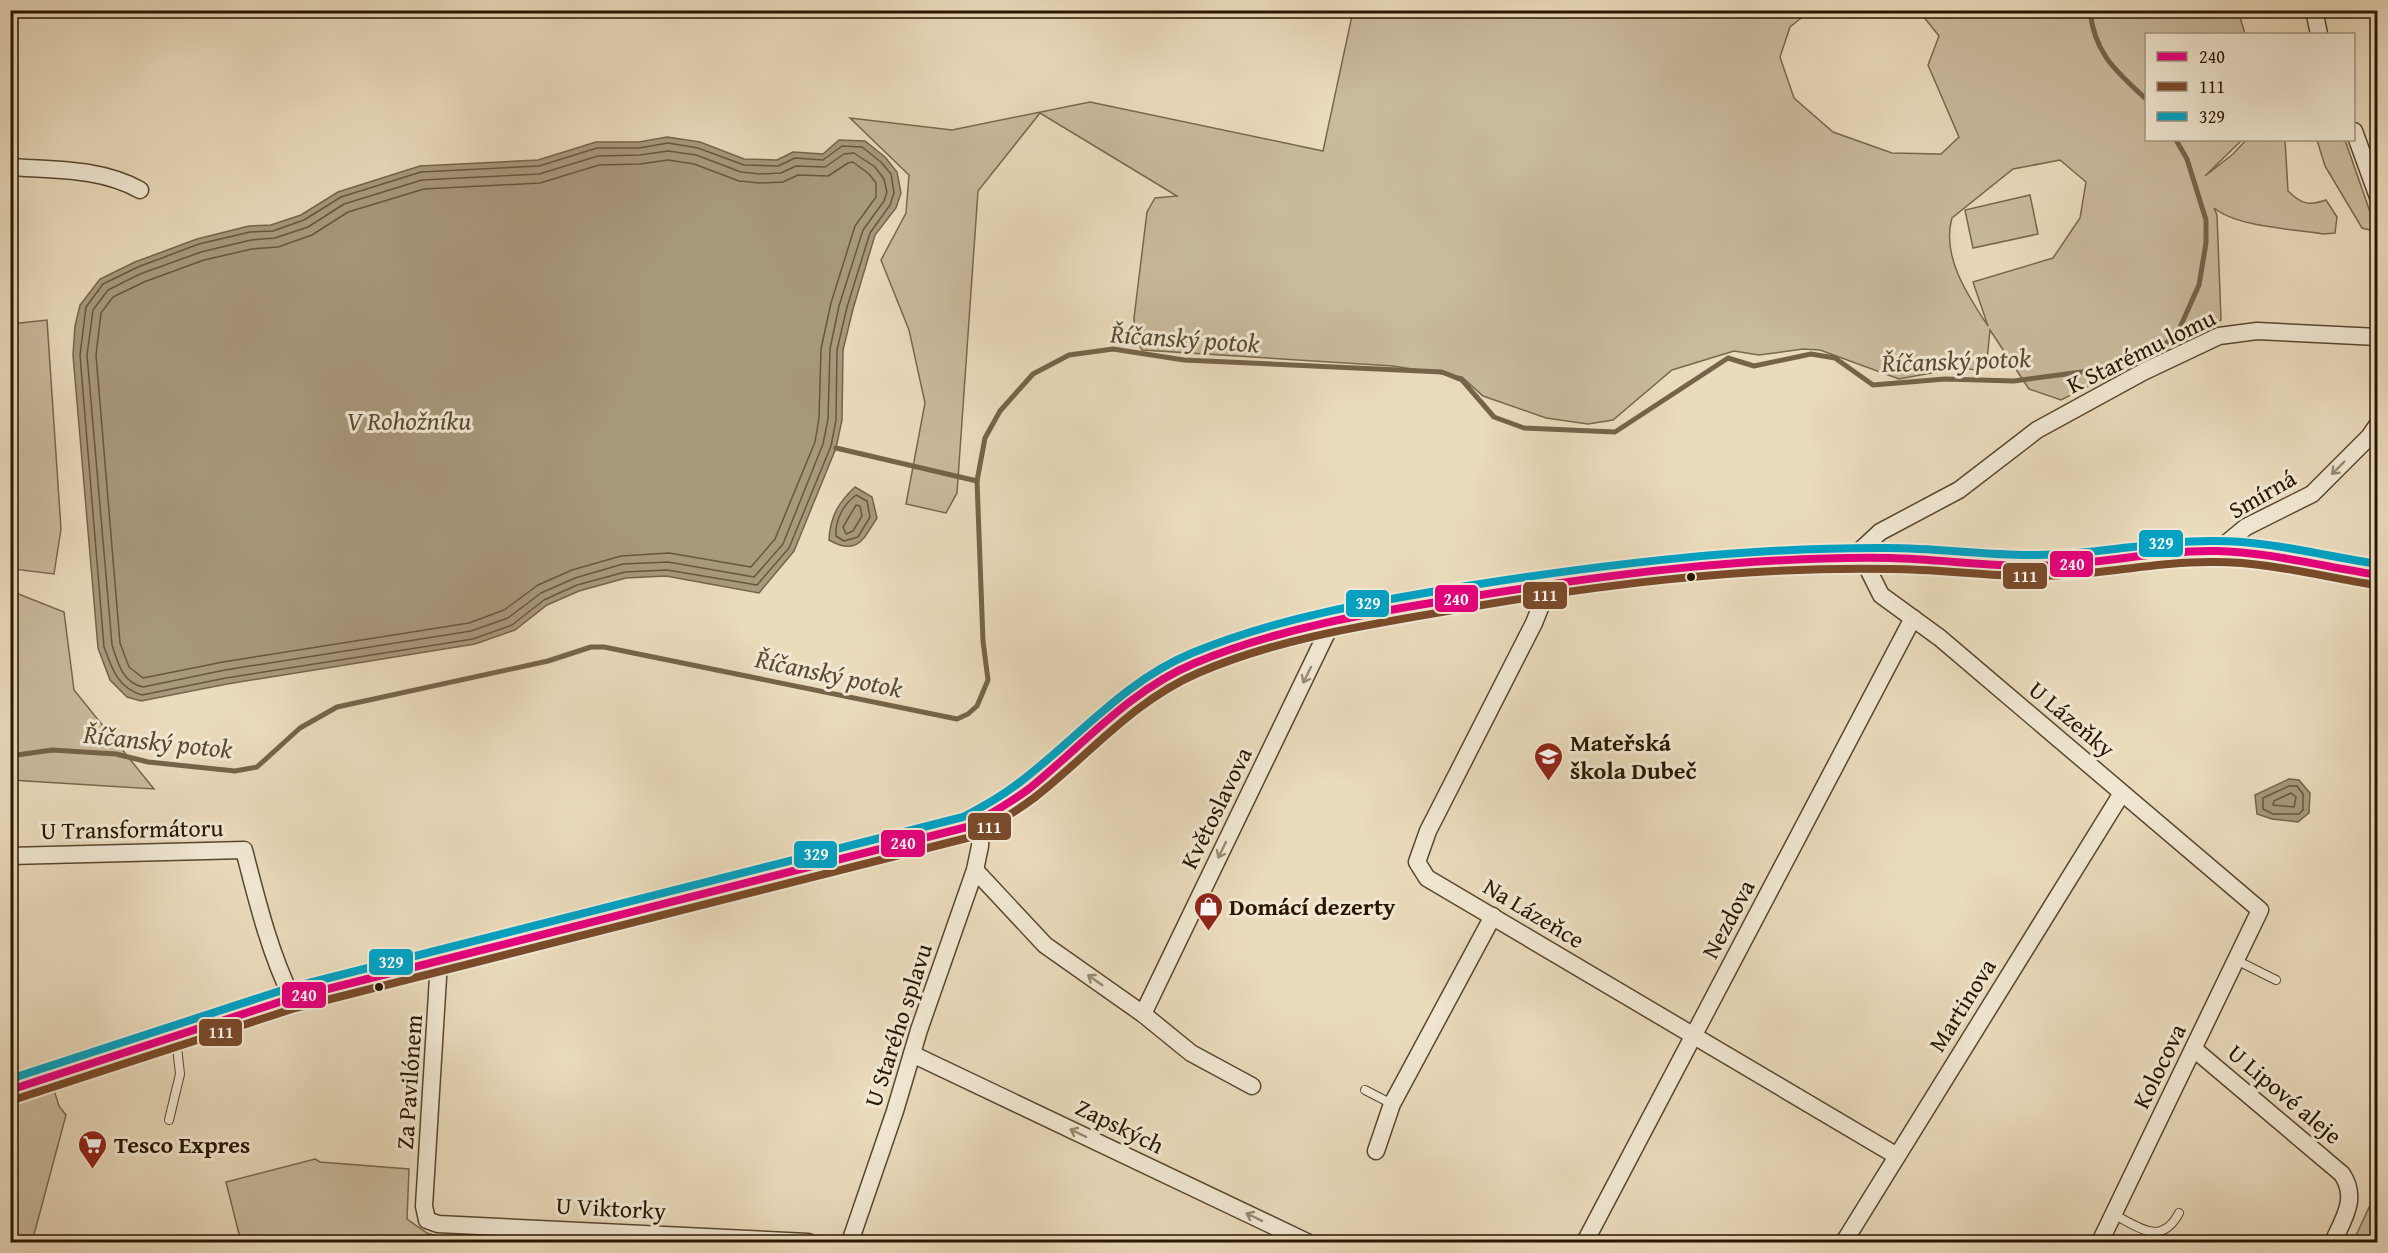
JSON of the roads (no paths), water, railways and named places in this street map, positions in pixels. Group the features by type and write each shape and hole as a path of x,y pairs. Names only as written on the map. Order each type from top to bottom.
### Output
{"street":[{"path":"2314,10 2319,33"},
{"path":"2355,134 2378,197"},
{"path":"10,167 86,172 113,177 140,190"},
{"name":"K Starému lomu","path":"1859,559 1880,532 1959,490 2037,430 2143,372 2219,336 2257,331 2378,337"},
{"name":"Smírná","path":"2217,551 2246,527 2312,494 2369,437 2378,424"},
{"path":"10,1090 175,1034 292,998 967,827 981,821 1032,787 1116,713 1158,682 1214,657 1332,622 1540,586 1693,567 1859,559 2064,566 2217,551 2378,575"},
{"name":"U Lázeňky","path":"1859,559 1868,569 1881,595 1940,638 2260,910"},
{"name":"Na Lázeňce","path":"1540,586 1542,603 1534,623 1428,831 1417,862 1427,878 1897,1156"},
{"name":"Nezdova","path":"1585,1242 1913,618"},
{"name":"Květoslavova","path":"1143,1014 1332,622"},
{"name":"Martinova","path":"1844,1242 2122,793"},
{"name":"U Starého splavu","path":"850,1242 975,870 980,846 981,821"},
{"name":"U Transformátoru","path":"10,856 244,850 282,978 292,998"},
{"path":"975,870 1045,945 1143,1014 1191,1053 1252,1086"},
{"name":"Kolocova","path":"2100,1242 2260,910"},
{"path":"1376,1151 1392,1104 1493,916"},
{"name":"Za Pavilónem","path":"424,1206 439,961"},
{"name":"U Lipové aleje","path":"2194,1049 2342,1174 2349,1185 2349,1205 2333,1242"},
{"name":"Zapských","path":"912,1054 1307,1242"},
{"name":"U Viktorky","path":"424,1206 427,1220 438,1224 808,1242"}],"lane":[{"path":"2236,960 2276,980"},
{"path":"169,1120 180,1074 175,1034"},
{"path":"1365,1090 1392,1104"},
{"path":"2114,1214 2145,1230 2157,1232 2166,1231 2173,1225 2179,1213"}],"water":[{"name":"V Rohožníku","path":"667,137 700,142 744,159 777,160 793,152 823,154 839,140 865,141 885,157 897,172 901,193 896,208 875,235 843,350 842,420 836,448 794,551 759,593 666,576 626,578 579,591 547,605 515,630 475,644 227,684 141,701 127,697 110,680 98,648 73,355 75,326 80,305 100,279 135,262 197,239 249,226 271,225 301,215 338,192 420,166 538,160 596,142 639,142"},
{"path":"855,487 872,497 877,518 868,533 858,543 853,546 839,545 829,540 831,524 836,510"},
{"path":"2289,779 2299,780 2310,793 2309,813 2298,822 2272,819 2257,814 2255,795"}],"waterway":[{"name":"Říčanský potok","path":"2090,10 2096,39 2102,50 2117,71 2145,98"},
{"name":"Říčanský potok","path":"10,756 52,750 116,754 148,762 235,771 257,767 300,728 337,707 548,661 591,647 604,647 957,719 968,714 977,706 988,680 983,641 977,481 985,438 1000,411 1033,374 1069,355 1113,349 1184,360 1442,372 1462,380 1494,417 1524,428 1615,432 1728,358 1754,366 1811,354 1835,358 1873,385 1945,379 2014,381 2111,368 2165,344 2177,334 2199,285 2206,243 2206,220 2187,159 2177,141"},
{"path":"836,448 977,481"}],"place":[{"name":"Mateřská škola Dubeč","path":"1549,782"},
{"name":"Domácí dezerty","path":"1208,932"},
{"name":"Tesco Expres","path":"93,1170"}]}
